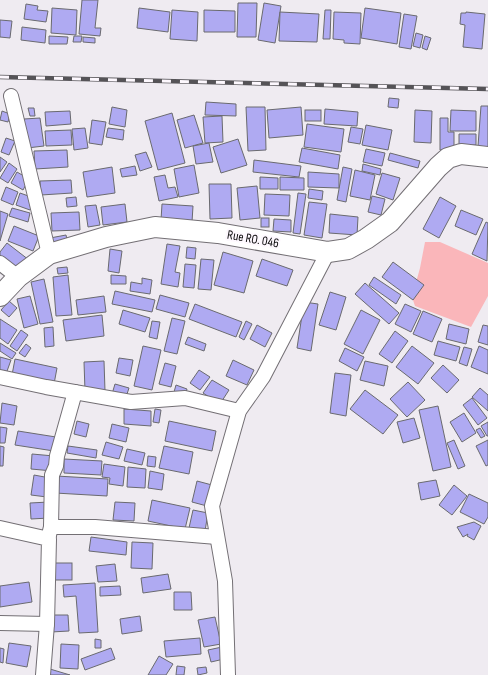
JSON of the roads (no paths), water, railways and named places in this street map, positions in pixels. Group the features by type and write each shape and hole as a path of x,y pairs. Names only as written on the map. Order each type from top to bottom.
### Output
{"street":[{"path":"11,96 49,254"},
{"name":"Rue RO. 046","path":"0,296 18,277 49,254 106,237 155,227 218,233 328,252 348,249 366,239 390,222 438,166 448,158 462,154 488,157"},
{"path":"228,675 225,582 212,506 239,412 263,377 328,252"},
{"path":"0,262 18,277"},
{"path":"0,377 46,388 130,402 185,398 239,412"},
{"path":"43,675 47,624 52,475 56,466 57,456 75,392"},
{"path":"0,528 50,533 95,527 217,537"},
{"path":"0,623 47,624"}],"railway":[{"path":"0,77 488,89"}]}
